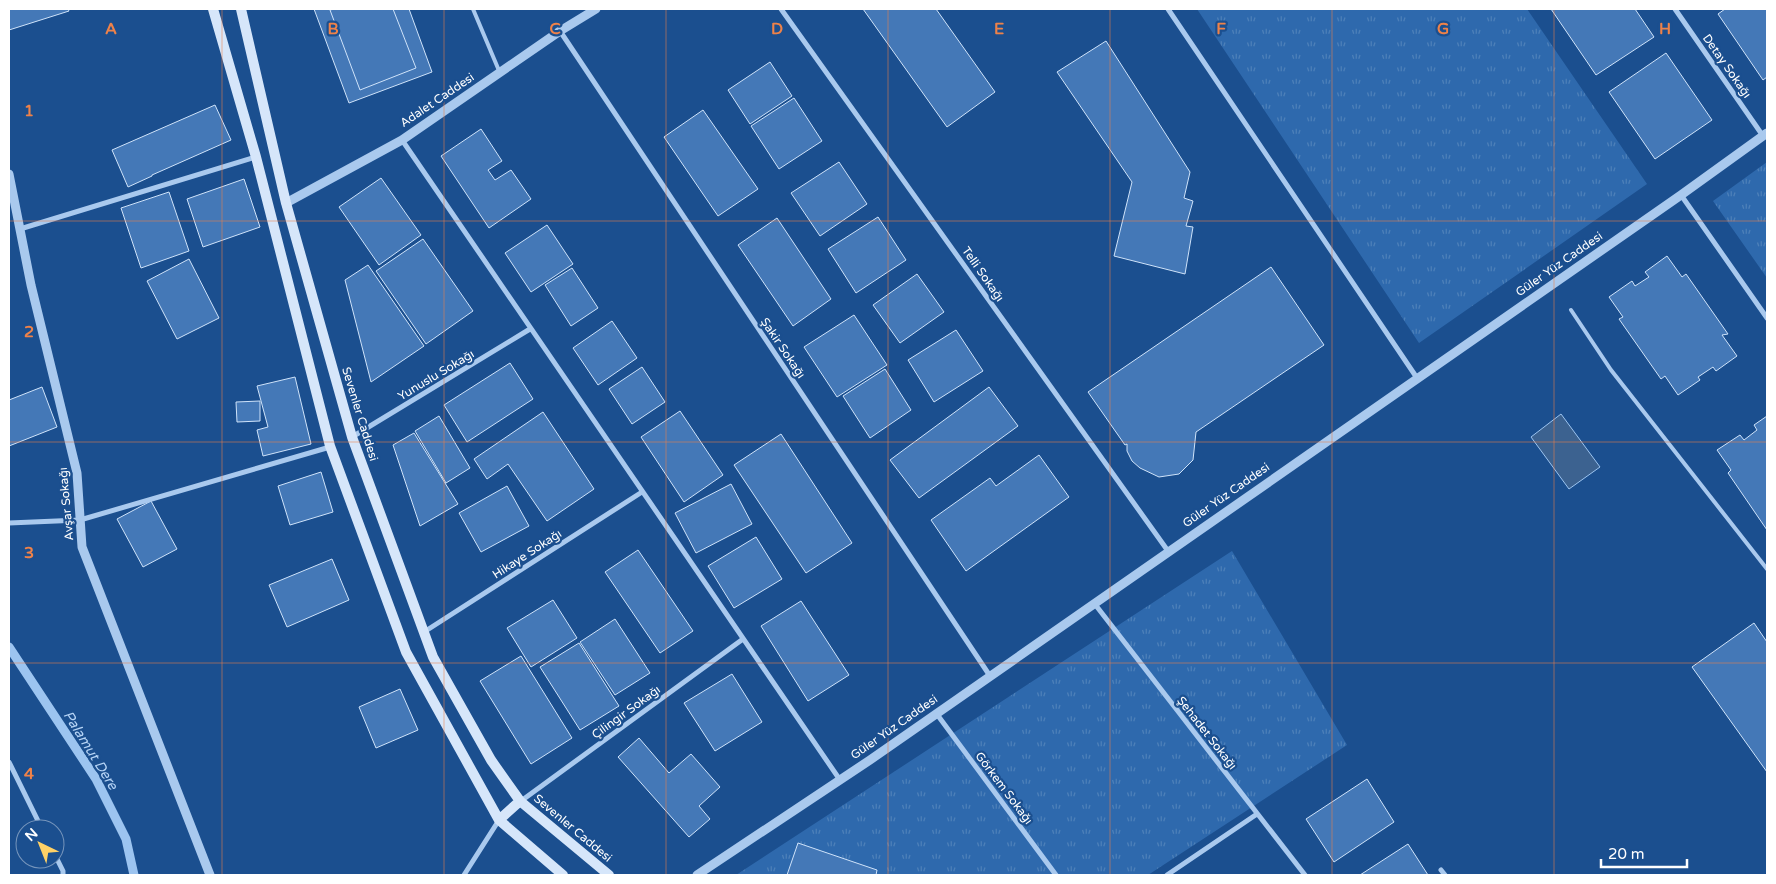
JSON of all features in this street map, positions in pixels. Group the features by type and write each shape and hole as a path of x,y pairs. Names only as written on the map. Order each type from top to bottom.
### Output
{"main road":[{"path":"213,9 256,157 330,446 406,652 499,820 563,875"},
{"name":"Sevenler Caddesi","path":"241,9 286,203 352,437 433,657 486,752 520,801 609,875"},
{"path":"268,206 286,203"},
{"name":"Sevenler Caddesi","path":"499,820 520,801"}],"street":[{"name":"Adalet Caddesi","path":"286,203 402,140 560,31 596,9"},
{"name":"Telli Sokağı","path":"781,9 1168,551"},
{"path":"1168,9 1417,378"},
{"name":"Detay Sokağı","path":"1674,9 1765,134"},
{"name":"Şakir Sokağı","path":"560,31 990,676"},
{"name":"Güler Yüz Caddesi","path":"697,875 840,780 990,676 1681,195 1765,134"},
{"path":"402,140 840,780"},
{"path":"20,229 256,157"},
{"name":"Avşar Sokağı","path":"9,174 31,285 77,472 82,547 210,875"},
{"path":"1681,195 1767,318"},
{"name":"Yunuslu Sokağı","path":"352,437 530,329"},
{"path":"9,523 80,520 330,446"},
{"name":"Hikaye Sokağı","path":"424,632 642,492"},
{"name":"Şehadet Sokağı","path":"1094,603 1305,875"},
{"name":"Çilingir Sokağı","path":"520,801 743,639"},
{"name":"Görkem Sokağı","path":"936,713 1056,875"},
{"path":"9,762 37,819"},
{"path":"1167,875 1257,814"},
{"path":"464,875 499,820"},
{"path":"1441,870 1445,875"}],"lane":[{"path":"473,9 500,72"},
{"path":"1571,310 1612,370 1767,569"}],"green space":[{"path":"1197,9 1527,9 1647,184 1419,343"},
{"path":"1767,162 1767,278 1713,201"},
{"path":"1232,551 1347,745 1148,875 736,875"}],"shaded area":[{"path":"1561,414 1600,467 1569,489 1531,437"}],"building":[{"path":"9,9 68,9 69,11 9,30"},
{"path":"314,9 409,9 432,72 349,103"},
{"path":"393,9 416,68 360,90 330,10"},
{"path":"863,9 936,9 995,92 947,127"},
{"path":"1551,9 1635,9 1654,37 1596,75"},
{"path":"1725,9 1767,9 1767,77 1763,80 1718,14"},
{"path":"1106,41 1190,172 1184,198 1193,201 1186,226 1193,227 1185,274 1114,256 1132,182 1057,72"},
{"path":"1666,53 1712,120 1655,159 1609,92"},
{"path":"770,62 792,96 750,124 728,90"},
{"path":"794,98 822,141 779,169 751,126"},
{"path":"215,105 231,140 128,187 112,150"},
{"path":"703,110 758,189 718,216 664,137"},
{"path":"481,129 502,161 488,170 495,180 511,170 531,199 489,228 441,156"},
{"path":"839,162 867,204 820,236 791,193"},
{"path":"381,178 421,235 379,265 339,207"},
{"path":"244,179 260,227 203,247 187,199"},
{"path":"169,192 189,251 141,268 121,208"},
{"path":"878,217 906,260 856,293 828,249"},
{"path":"777,218 831,299 793,326 738,245"},
{"path":"547,225 573,264 531,292 505,253"},
{"path":"423,239 473,311 426,344 376,271"},
{"path":"1667,256 1682,277 1686,274 1728,334 1722,335 1737,356 1716,371 1713,367 1698,377 1700,380 1678,395 1665,376 1661,379 1619,319 1623,317 1609,297 1632,281 1635,286 1649,277 1645,272"},
{"path":"189,259 219,318 177,339 147,281"},
{"path":"368,265 424,346 371,382 345,280"},
{"path":"1271,267 1324,345 1196,432 1193,460 1179,474 1159,477 1140,468 1132,461 1127,451 1127,444 1125,445 1088,392"},
{"path":"572,268 598,308 571,326 545,285"},
{"path":"917,274 944,312 900,343 873,305"},
{"path":"854,315 887,365 837,397 804,347"},
{"path":"612,321 637,358 598,385 573,348"},
{"path":"956,330 983,371 934,402 908,360"},
{"path":"510,363 533,399 467,442 444,405"},
{"path":"642,367 665,402 632,424 609,389"},
{"path":"885,369 911,410 870,438 843,396"},
{"path":"295,377 311,444 263,456 257,430 268,427 257,386"},
{"path":"42,387 57,427 9,446 9,400"},
{"path":"989,387 1018,426 919,498 890,460"},
{"path":"260,401 260,421 237,422 236,402"},
{"path":"680,411 723,475 684,502 641,437"},
{"path":"543,412 594,489 547,521 508,464 487,479 474,459"},
{"path":"439,416 470,468 446,483 415,431"},
{"path":"1767,416 1767,530 1728,473 1731,470 1717,450 1740,435 1744,440 1757,430 1754,425"},
{"path":"414,433 458,504 420,526 393,445"},
{"path":"781,434 852,543 806,573 734,465"},
{"path":"1039,455 1069,497 966,571 931,520 990,478 996,486"},
{"path":"321,472 333,512 290,525 278,486"},
{"path":"731,484 752,524 696,553 675,513"},
{"path":"507,486 529,526 481,552 459,513"},
{"path":"151,501 177,549 143,567 117,519"},
{"path":"756,537 782,579 734,608 708,566"},
{"path":"638,550 693,631 660,653 605,572"},
{"path":"332,559 349,600 287,627 269,585"},
{"path":"553,600 577,638 531,667 507,628"},
{"path":"801,601 849,675 808,701 761,626"},
{"path":"615,619 650,673 615,695 580,642"},
{"path":"1754,623 1767,642 1767,772 1692,667"},
{"path":"579,643 619,706 580,730 540,667"},
{"path":"521,656 572,738 531,764 480,681"},
{"path":"732,674 762,722 715,751 684,703"},
{"path":"400,689 418,730 376,748 359,707"},
{"path":"639,738 669,773 691,754 720,787 699,806 710,819 689,837 618,757"},
{"path":"1367,779 1394,822 1334,862 1306,819"},
{"path":"798,843 877,870 876,875 787,875"},
{"path":"1408,844 1428,875 1360,875"}],"waterway":[{"name":"Palamut Dere","path":"9,647 96,779 126,839 134,875"}]}
